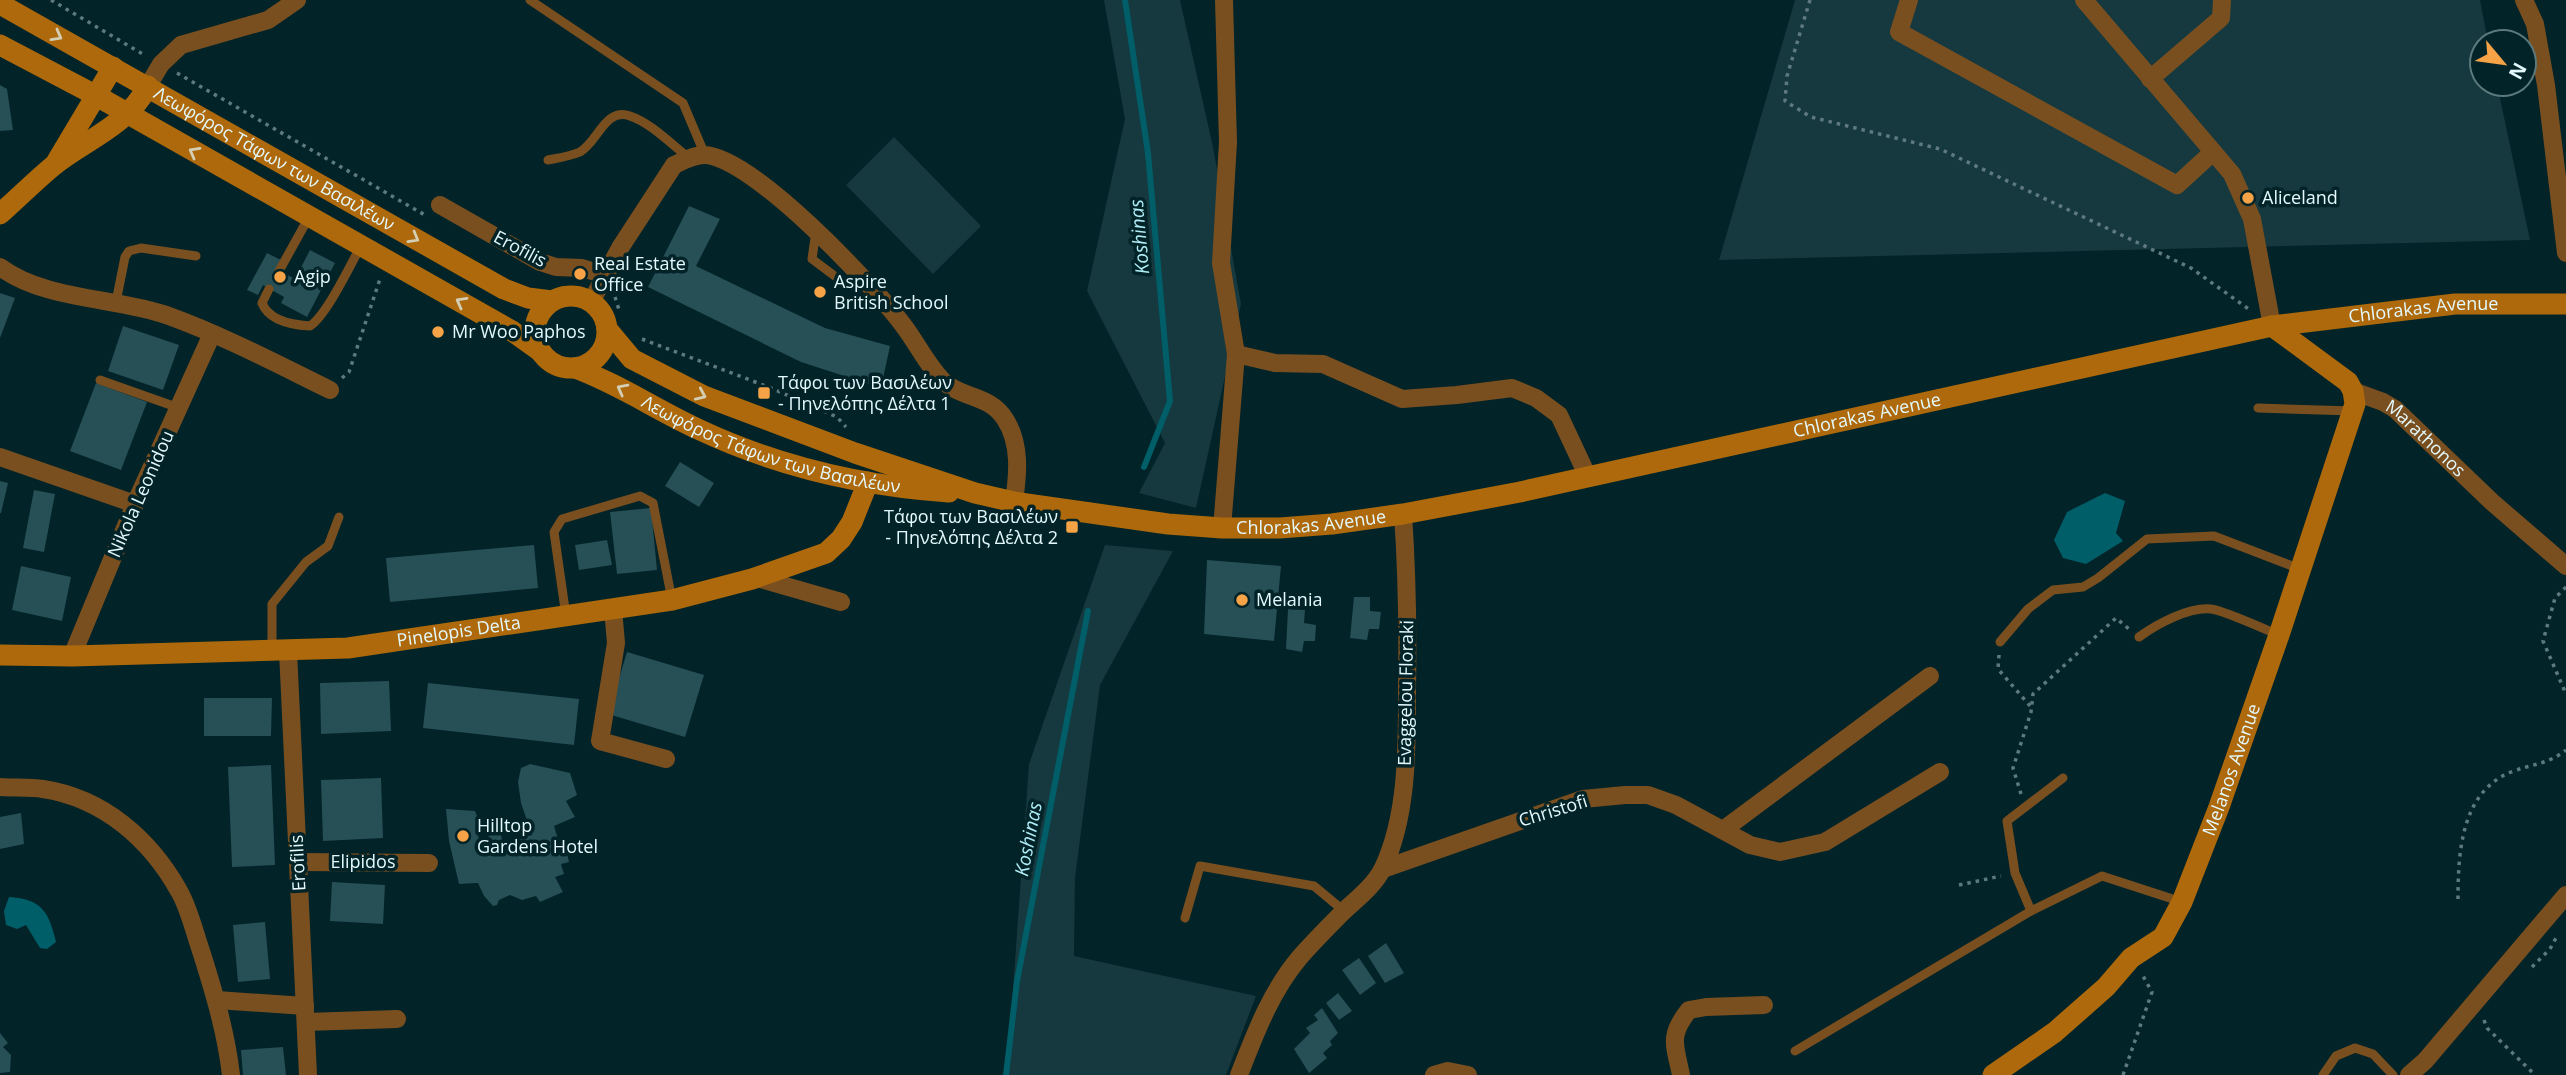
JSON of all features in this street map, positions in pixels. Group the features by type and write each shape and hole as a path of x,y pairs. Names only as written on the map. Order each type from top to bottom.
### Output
{"main road":[{"name":"Λεωφόρος Τάφων των Βασιλέων","path":"0,4 504,289 528,298 552,301"},
{"name":"Λεωφόρος Τάφων των Βασιλέων","path":"0,44 512,331 540,351"},
{"path":"54,165 113,67"},
{"path":"0,214 54,165 128,115 148,86"},
{"path":"573,296 591,302 605,318 606,341 594,360 575,368 555,364 540,351 535,329 544,309 552,301 573,296"},
{"name":"Chlorakas Avenue","path":"1168,524 1280,528 1403,514 1588,477 2272,326 2455,304 2566,304"},
{"name":"Marathonos","path":"2272,326 2348,383 2353,401"},
{"name":"Λεωφόρος Τάφων των Βασιλέων","path":"607,329 632,359 704,396 855,453 975,493 1014,502 1168,524"},
{"name":"Λεωφόρος Τάφων των Βασιλέων","path":"575,368 607,381 699,430 768,457 868,482 975,493"},
{"name":"Melanos Avenue","path":"1993,1075 2055,1032 2082,1010 2131,958 2163,937 2182,902 2215,818 2279,635 2353,401"},
{"name":"Pinelopis Delta","path":"0,655 72,656 348,648 672,600 757,578 826,553 842,539 868,482"}],"street":[{"path":"148,86 161,64 181,45 268,20 296,0"},
{"path":"1222,528 1236,355 1222,263 1228,142 1224,0"},
{"path":"1909,0 1899,32 2177,185 2213,152"},
{"path":"2084,0 2232,174 2252,219 2272,326"},
{"path":"2150,79 2221,18 2222,0"},
{"path":"2527,1 2535,24 2546,85 2566,253"},
{"path":"591,302 674,165 697,157 725,160 746,172 817,231 872,288 944,381 953,388 982,398 996,408 1006,420 1014,438 1018,476 1014,502"},
{"name":"Erofilis","path":"440,205 540,262 556,267 582,268 605,275"},
{"path":"0,267 27,283 169,316 330,390"},
{"name":"Nikola Leonidou","path":"72,656 135,504 212,334"},
{"path":"1236,355 1275,363 1324,365 1402,399 1511,388 1536,398 1559,415 1588,477"},
{"name":"Marathonos","path":"2353,401 2383,402 2395,409 2492,502 2566,566"},
{"path":"0,457 135,504"},
{"name":"Evaggelou Floraki","path":"1382,869 1402,798 1407,755 1408,619 1403,514"},
{"path":"757,578 841,603"},
{"path":"613,608 616,643 600,741 666,759"},
{"name":"Erofilis","path":"280,651 298,862 308,1075"},
{"path":"1723,830 1930,676"},
{"name":"Christofi","path":"1382,869 1583,799 1648,795 1676,805 1750,845 1780,852 1825,842 1940,772"},
{"path":"0,787 43,789 79,799 108,813 133,831 152,852 180,892 217,1000 228,1045 231,1075"},
{"name":"Elipidos","path":"298,862 429,863"},
{"path":"1239,1075 1264,1014 1281,982 1297,960 1370,887 1382,869"},
{"path":"2409,1075 2425,1061 2566,895"},
{"path":"217,1000 305,1014 397,1019"},
{"path":"1681,1075 1674,1037 1679,1022 1689,1010 1764,1004"},
{"path":"1434,1075 1448,1072 1468,1075"}],"lane":[{"path":"530,0 683,103 697,157"},
{"path":"548,160 578,153 610,119 623,114 632,116 697,157"},
{"path":"279,271 310,217"},
{"path":"269,289 262,303 268,313 281,321 310,326 316,322 361,246"},
{"path":"116,302 125,257 129,251 141,248 197,256"},
{"path":"100,380 178,408"},
{"path":"2258,408 2353,401"},
{"path":"566,616 554,532 562,519 640,496 653,503 672,600"},
{"path":"280,651 272,604 306,562 328,547 339,517"},
{"path":"2000,642 2028,609 2053,590 2083,587 2147,539 2214,536 2300,569"},
{"path":"2139,637 2177,615 2211,609 2279,635"},
{"path":"2031,911 2015,873 2007,821 2063,778"},
{"path":"1185,918 1200,866 1314,886 1345,911"},
{"path":"1795,1051 2031,911 2102,876 2182,902"},
{"path":"2323,1075 2336,1056 2355,1048 2372,1054 2393,1075"}],"path":[{"path":"51,0 161,64"},
{"path":"1810,0 1787,76 1785,102 1811,117 1940,149 2191,268 2272,326"},
{"path":"330,390 349,372 386,260"},
{"path":"2566,587 2555,598 2543,641 2566,694"},
{"path":"2025,807 2013,768 2033,694 2116,618 2139,637"},
{"path":"2000,642 1998,669 2031,707"},
{"path":"2458,898 2458,856 2461,840 2469,816 2488,787 2501,777 2535,767 2566,750"},
{"path":"1959,885 2015,873"},
{"path":"2530,968 2550,949 2558,934 2543,922"},
{"path":"2123,1075 2152,992 2131,958"},
{"path":"2483,1017 2487,1028 2535,1075"}],"shaded area":[{"path":"1104,0 1180,0 1213,147 1241,304 1196,508 1139,493 1165,443 1087,291 1125,119"},
{"path":"1795,0 2480,0 2485,28 2468,28 2468,98 2500,98 2530,240 1719,260"},
{"path":"894,137 981,226 933,274 846,185"},
{"path":"1105,545 1173,551 1100,685 1075,878 1074,956 1256,996 1226,1075 1004,1075 1009,1046 1029,764"}],"water":[{"path":"2105,493 2125,501 2116,533 2123,541 2086,564 2063,558 2054,540 2067,512"},
{"path":"9,897 37,904 47,915 56,942 47,949 40,948 26,925 17,929 6,925 4,911"}],"building":[{"path":"0,85 7,89 13,130 0,131"},
{"path":"689,206 720,219 696,266 825,328 890,346 881,388 801,362 648,287"},
{"path":"310,250 335,263 307,317 281,303 284,297 263,285 258,295 247,290 267,253 281,260 276,269 295,279"},
{"path":"0,293 15,298 0,338"},
{"path":"123,326 179,345 163,390 108,371"},
{"path":"96,383 147,402 121,470 70,451"},
{"path":"680,462 714,483 699,507 665,486"},
{"path":"0,481 8,483 1,513 0,513"},
{"path":"34,490 55,494 44,552 23,548"},
{"path":"651,508 657,570 617,574 610,512"},
{"path":"607,540 612,565 579,570 575,545"},
{"path":"534,545 538,588 390,602 386,558"},
{"name":"Melania","path":"1207,560 1281,566 1274,641 1204,634"},
{"path":"21,566 71,577 62,621 12,610"},
{"path":"1354,597 1370,597 1370,611 1381,612 1379,629 1369,629 1367,640 1350,638"},
{"path":"1288,609 1305,610 1304,623 1316,625 1315,641 1304,641 1302,652 1286,649"},
{"path":"627,652 704,675 685,737 608,714"},
{"path":"389,681 391,731 321,734 320,683"},
{"path":"428,683 579,699 574,745 423,728"},
{"path":"204,698 272,698 271,736 204,736"},
{"name":"Hilltop Gardens Hotel","path":"530,764 570,773 577,795 566,801 575,817 554,826 558,839 563,837 569,862 561,864 564,874 555,877 563,892 540,902 536,896 522,900 510,895 493,906 478,883 459,884 449,841 446,809 475,811 482,829 478,836 480,841 500,830 503,844 532,835 521,803 518,782 521,768"},
{"path":"271,765 275,865 232,867 228,767"},
{"path":"381,778 383,838 323,841 321,780"},
{"path":"21,813 24,844 0,849 0,817"},
{"path":"332,882 385,885 383,924 330,921"},
{"path":"265,922 270,979 238,982 233,925"},
{"path":"1386,943 1404,973 1385,983 1368,956"},
{"path":"1359,958 1376,983 1360,995 1342,970"},
{"path":"1338,993 1352,1011 1339,1020 1326,1003"},
{"path":"1322,1008 1338,1033 1330,1041 1332,1045 1323,1053 1327,1058 1309,1073 1294,1049 1310,1033 1306,1028 1318,1020 1314,1015"},
{"path":"0,1033 8,1043 3,1047 11,1055 10,1072 0,1073"},
{"path":"283,1047 286,1075 243,1075 241,1050"}],"waterway":[{"name":"Koshinas","path":"1125,0 1148,153 1170,401 1144,467"},
{"name":"Koshinas","path":"1006,1075 1017,981 1088,611"}],"place":[{"name":"Aliceland","path":"2248,198"},
{"name":"Real Estate Office","path":"580,274"},
{"name":"Agip","path":"280,277"},
{"name":"Aspire British School","path":"820,292"},
{"name":"Mr Woo Paphos","path":"438,332"},
{"name":"Τάφοι των Βασιλέων - Πηνελόπης Δέλτα 1","path":"764,393"},
{"name":"Τάφοι των Βασιλέων - Πηνελόπης Δέλτα 2","path":"1072,527"},
{"name":"Melania","path":"1242,600"},
{"name":"Hilltop Gardens Hotel","path":"463,836"}]}
